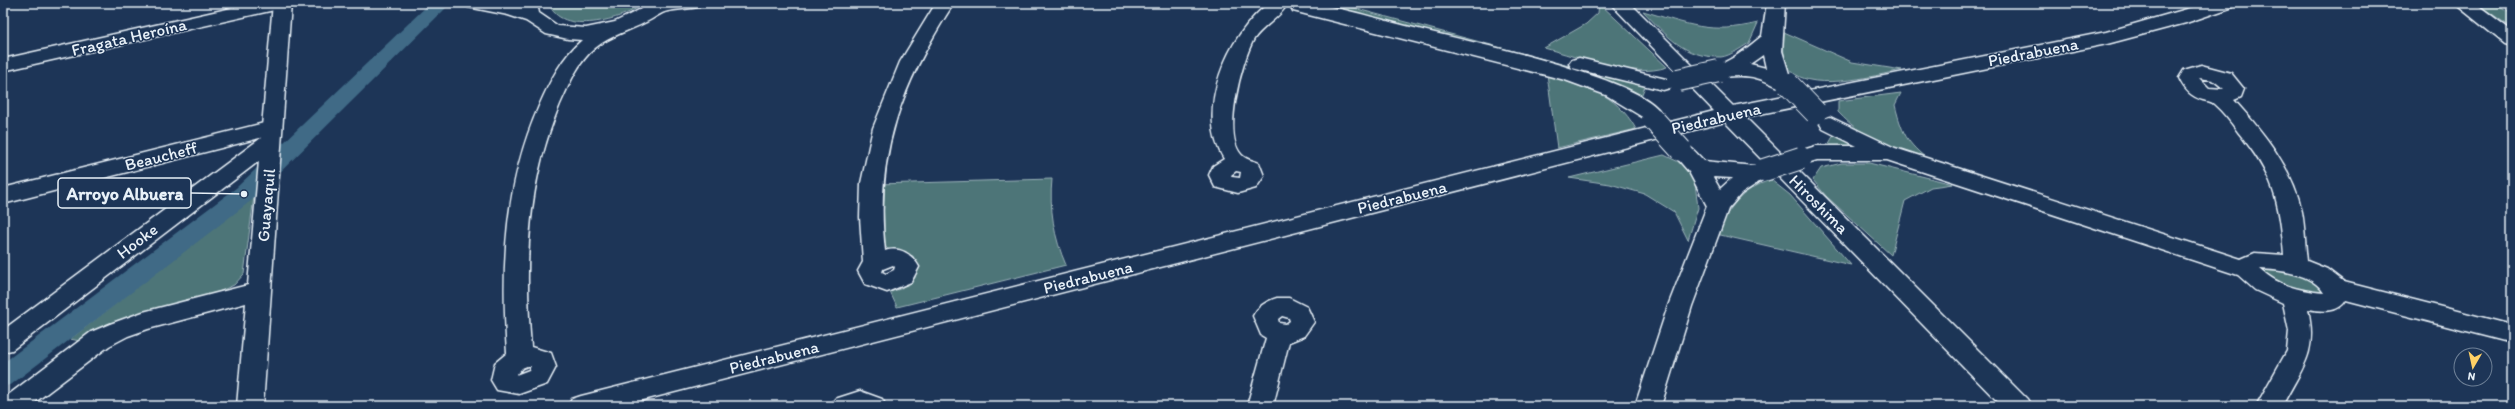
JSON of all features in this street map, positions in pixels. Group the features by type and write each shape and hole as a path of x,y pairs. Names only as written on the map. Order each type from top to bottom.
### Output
{"street":[{"name":"Fragata Heroína","path":"3,65 279,3"},
{"name":"Guayaquil","path":"250,406 282,3"},
{"path":"475,3 512,10 530,10 544,27 564,33 587,33 610,30"},
{"path":"520,358 514,303 515,244 520,192 541,122 575,55 598,36 610,30 636,22 663,5 691,3"},
{"path":"876,263 871,203 873,171 883,133 901,80 920,42 945,3"},
{"path":"1350,3 1671,82"},
{"name":"Hiroshima","path":"1619,3 2018,406"},
{"path":"1776,3 1770,38 1773,60 1785,82 1823,118 1888,153 2246,269 2256,282 2294,298 2329,302 2336,297 2336,289"},
{"name":"Piedrabuena","path":"581,406 1729,114 2106,38 2179,19 2226,3"},
{"path":"2463,3 2512,40"},
{"path":"1237,163 1229,152 1224,134 1228,87 1244,40 1267,13 1269,5 1305,5 1580,77 1618,92 1652,116 1698,168 1718,206"},
{"path":"564,33 575,55"},
{"path":"1652,116 1650,99 1671,82 1724,69 1750,56 1770,38"},
{"path":"1724,69 1785,82"},
{"path":"2219,97 2252,134 2282,183 2291,210 2296,266"},
{"path":"1809,156 1825,143 1823,118"},
{"name":"Beaucheff","path":"3,196 271,143"},
{"name":"Hooke","path":"3,343 271,143"},
{"path":"1648,406 1680,306 1718,206 1733,190 1759,172 1809,156 1888,153"},
{"path":"1698,168 1759,172"},
{"path":"2246,269 2249,264 2255,261 2270,261 2296,266 2318,274 2336,289 2512,334"},
{"path":"12,406 100,339 143,321 259,290"},
{"path":"2269,406 2299,351 2301,331 2294,298"},
{"path":"1260,406 1279,333"},
{"path":"844,406 860,401 873,406"}],"green space":[{"path":"549,3 644,3 623,15 593,22 578,22 565,20 555,13"},
{"path":"1319,3 1335,3 1584,70 1646,84 1640,99 1314,7"},
{"path":"1599,3 1667,67 1653,70 1622,69 1544,48 1586,24 1598,13"},
{"path":"2476,3 2492,3 2512,14 2512,28"},
{"path":"1643,11 1687,24 1712,28 1726,28 1758,23 1749,43 1728,55 1721,57 1708,56 1696,54 1677,43"},
{"path":"1784,32 1852,62 1902,70 1876,76 1841,81 1823,82 1808,80 1795,74 1785,61"},
{"path":"1547,74 1574,82 1598,92 1619,106 1636,129 1557,148"},
{"path":"1901,93 1895,105 1904,133 1913,146 1935,165 1895,150 1871,138 1860,131 1838,112 1838,101"},
{"path":"1835,133 1868,149 1827,147"},
{"path":"1664,155 1683,164 1695,183 1698,208 1688,240 1674,212 1645,194 1610,184 1569,178"},
{"path":"1842,163 1869,163 1953,184 1931,187 1905,201 1891,255 1826,196 1813,180 1821,168"},
{"path":"1052,179 1051,201 1053,223 1058,244 1066,265 897,307 890,292 900,289 915,278 916,263 913,256 888,249 881,243 877,184"},
{"path":"1771,180 1790,195 1851,265 1716,234 1731,208 1744,194"},
{"path":"254,196 244,274 234,285 216,293 137,315 80,341 70,339"},
{"path":"2263,267 2286,269 2325,285 2324,295 2301,294 2256,271"}],"waterway":[{"path":"3,377 244,194 441,3"}],"place":[{"name":"Arroyo Albuera","path":"244,194"}]}
